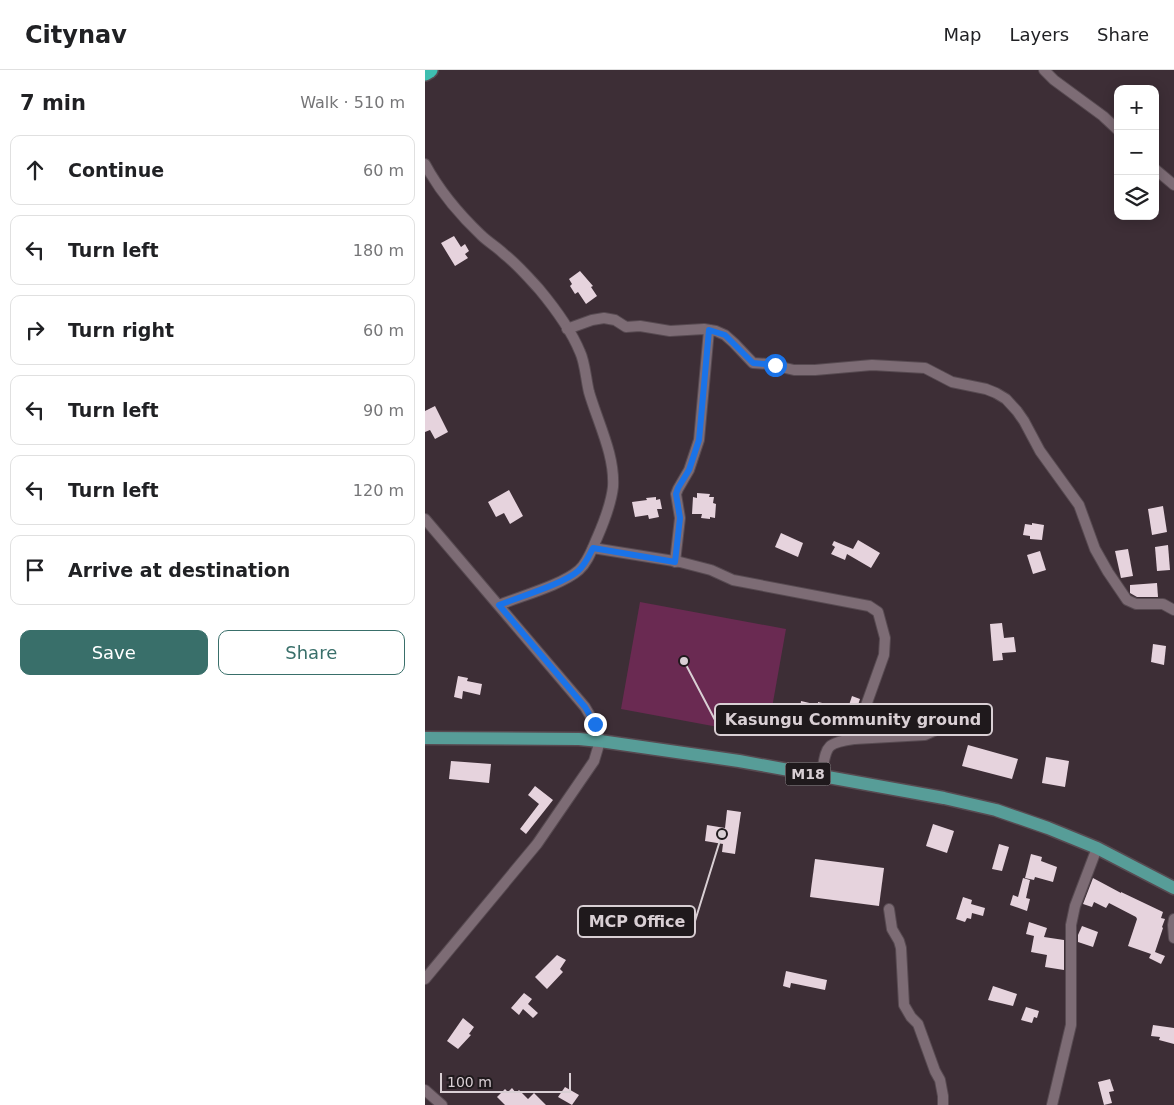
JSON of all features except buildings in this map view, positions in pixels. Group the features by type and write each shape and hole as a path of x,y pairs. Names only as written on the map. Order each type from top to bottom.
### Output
{"highway":[{"path":"425,73 430,70"}],"main road":[{"name":"M18","path":"425,738 579,739 600,741 677,751 944,798 996,810 1048,828 1097,848 1174,888"}],"street":[{"path":"1044,70 1054,80 1114,126"},
{"path":"425,164 440,188 465,218 539,289 567,329 581,354 589,392 607,446 612,475 611,496 601,530 583,566 574,574 551,585 499,605"},
{"path":"1159,172 1174,185"},
{"path":"567,329 592,320 604,318 615,320 629,327 640,326 653,330 709,330 725,335 753,363 768,364 794,370 822,370 872,365 925,368 951,382 986,389 996,393 1017,411 1040,450 1079,505 1095,549 1127,600 1136,604 1163,604 1174,610"},
{"path":"675,562 680,518 676,494 689,470 699,440 709,330"},
{"path":"425,519 585,707 595,724 600,741 594,761 537,844 425,980"},
{"path":"593,548 711,570 733,580 869,606 878,612 885,638 884,655 854,739"},
{"path":"821,776 826,751 837,741 925,734 958,720"},
{"path":"1052,1105 1071,1024 1071,925 1075,906 1097,848"},
{"path":"889,909 892,929 901,948 904,1005 918,1024 940,1080 943,1105"},
{"path":"1174,919 1174,938"},
{"path":"425,1090 442,1105"}],"shaded area":[{"path":"640,602 786,629 767,736 621,709"}],"place":[{"name":"Kasungu Community ground","path":"684,661"},
{"name":"MCP Office","path":"722,834"}],"route":[{"path":"595,724 585,707 499,605 574,574 583,566 593,548 675,562 680,518 676,494 689,470 699,440 709,330 725,335 753,363 775,365"}]}
